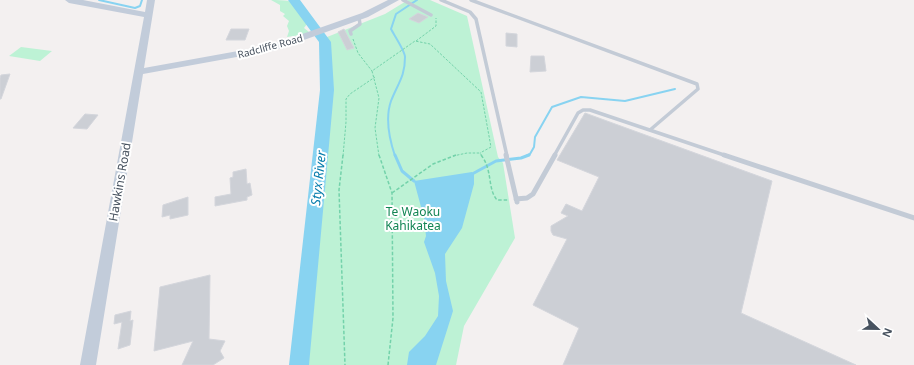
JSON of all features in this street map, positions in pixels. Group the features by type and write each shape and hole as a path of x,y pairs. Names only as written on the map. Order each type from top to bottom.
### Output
{"street":[{"path":"69,0 149,16"},
{"name":"Hawkins Road","path":"88,365 152,0"},
{"name":"Radcliffe Road","path":"139,72 254,52 311,35 359,18 395,0"}],"lane":[{"path":"403,0 431,15"},
{"path":"441,0 470,12 476,19 516,200 527,198 533,194 578,113 583,110 590,110 914,218"},
{"path":"471,0 697,84 698,89 650,130"},
{"path":"351,34 350,31 360,24 359,18"}],"path":[{"path":"372,71 436,26 437,20 431,15"},
{"path":"351,34 358,53 375,77 379,98 375,128 377,149 392,193 393,318 388,365"},
{"path":"392,193 428,166 444,158 474,152 480,153 491,147 481,92 430,44 415,42"},
{"path":"344,365 339,190 345,129 346,100 350,94 375,77"},
{"path":"480,153 489,165 492,176 492,194 498,200 516,200"}],"green space":[{"path":"271,0 284,0 300,5 303,8 301,12 307,24 304,28 309,32 307,34 287,37 289,31 287,26 289,21 283,16 285,14 280,11 280,5"},
{"name":"Te Waoku Kahikatea","path":"408,0 430,0 467,16 498,157 503,163 515,238 464,326 456,365 308,365 320,232 327,37 385,14"},
{"path":"21,47 52,51 40,61 9,56"}],"water":[{"path":"472,172 474,173 474,184 462,228 445,254 446,281 453,311 436,365 407,365 409,352 425,336 438,316 439,296 435,273 424,242 426,236 424,218 414,181"}],"building":[{"path":"418,13 428,17 419,23 409,19"},
{"path":"231,29 249,29 245,40 226,40"},
{"path":"344,29 354,48 347,50 338,32"},
{"path":"506,33 517,34 517,47 506,46"},
{"path":"531,56 544,56 546,71 530,72"},
{"path":"10,74 1,99 0,99 1,75"},
{"path":"585,113 772,181 741,313 856,365 563,365 579,328 533,305 567,239 553,235 551,226 568,216 561,213 566,204 582,211 599,177 557,160"},
{"path":"85,114 98,115 87,129 73,128"},
{"path":"246,169 247,184 250,183 252,195 247,197 247,200 215,206 215,197 231,194 230,178 233,177 233,172"},
{"path":"188,197 188,215 170,219 170,215 162,217 163,205"},
{"path":"210,275 209,339 225,341 220,351 224,358 213,365 182,365 193,341 154,351 160,287"},
{"path":"131,311 130,321 133,320 130,345 118,349 122,322 114,324 115,315"}],"waterway":[{"path":"99,0 135,8 140,6 142,0"},
{"name":"Styx River","path":"294,0 325,42 327,90 299,365"},
{"path":"395,156 391,142 388,114 391,101 404,70 405,54 391,29 396,14 417,0"},
{"path":"526,156 530,154 534,147 535,137 552,107 581,97 625,101 675,89"},
{"path":"395,155 402,171 414,181"},
{"path":"474,173 496,161 521,158 529,155"}]}
